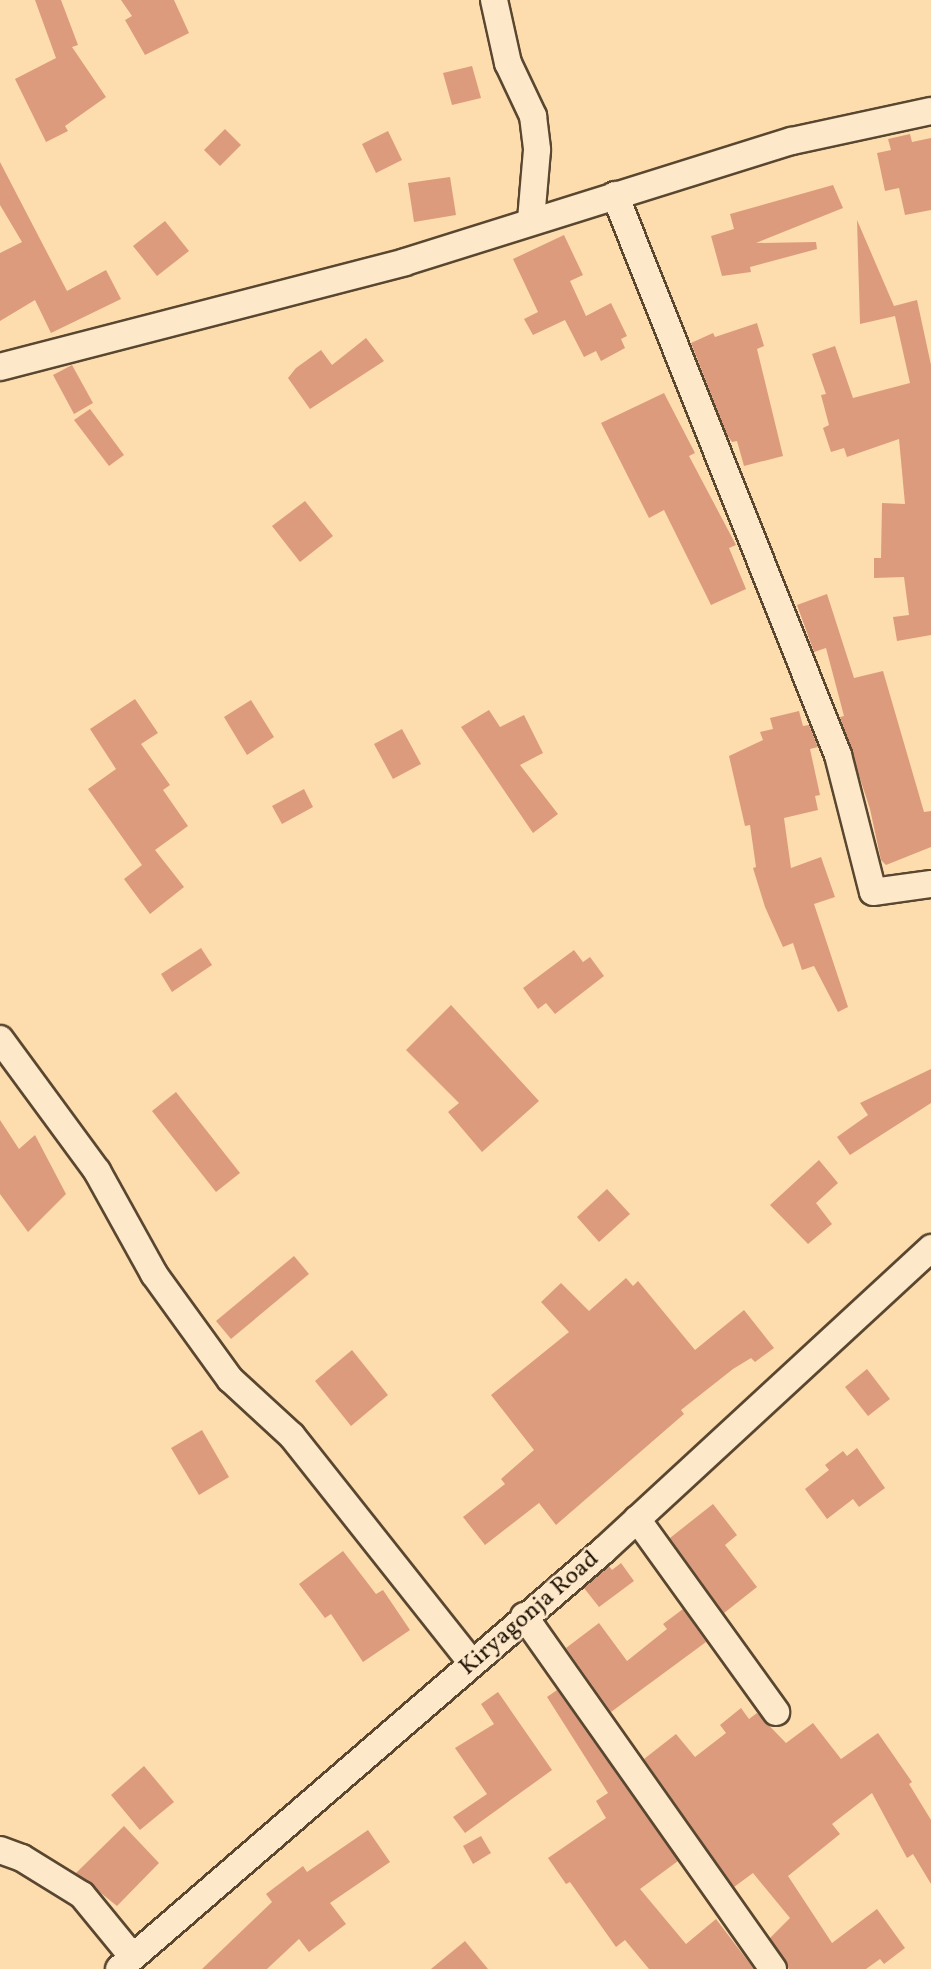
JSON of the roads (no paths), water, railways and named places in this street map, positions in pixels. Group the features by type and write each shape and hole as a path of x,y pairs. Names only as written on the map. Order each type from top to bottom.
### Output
{"street":[{"path":"494,0 508,64 533,116 537,150 531,220"},
{"path":"0,367 405,262 531,220 792,141 931,111"},
{"path":"615,195 838,755 873,892 931,884"},
{"path":"0,1039 91,1161 154,1274 230,1379 292,1436 472,1663"},
{"name":"Kiryagonja Road","path":"125,1962 637,1519 931,1248"},
{"path":"637,1519 776,1712"},
{"path":"524,1616 774,1969"},
{"path":"0,1850 22,1858 82,1895 125,1962"}]}
